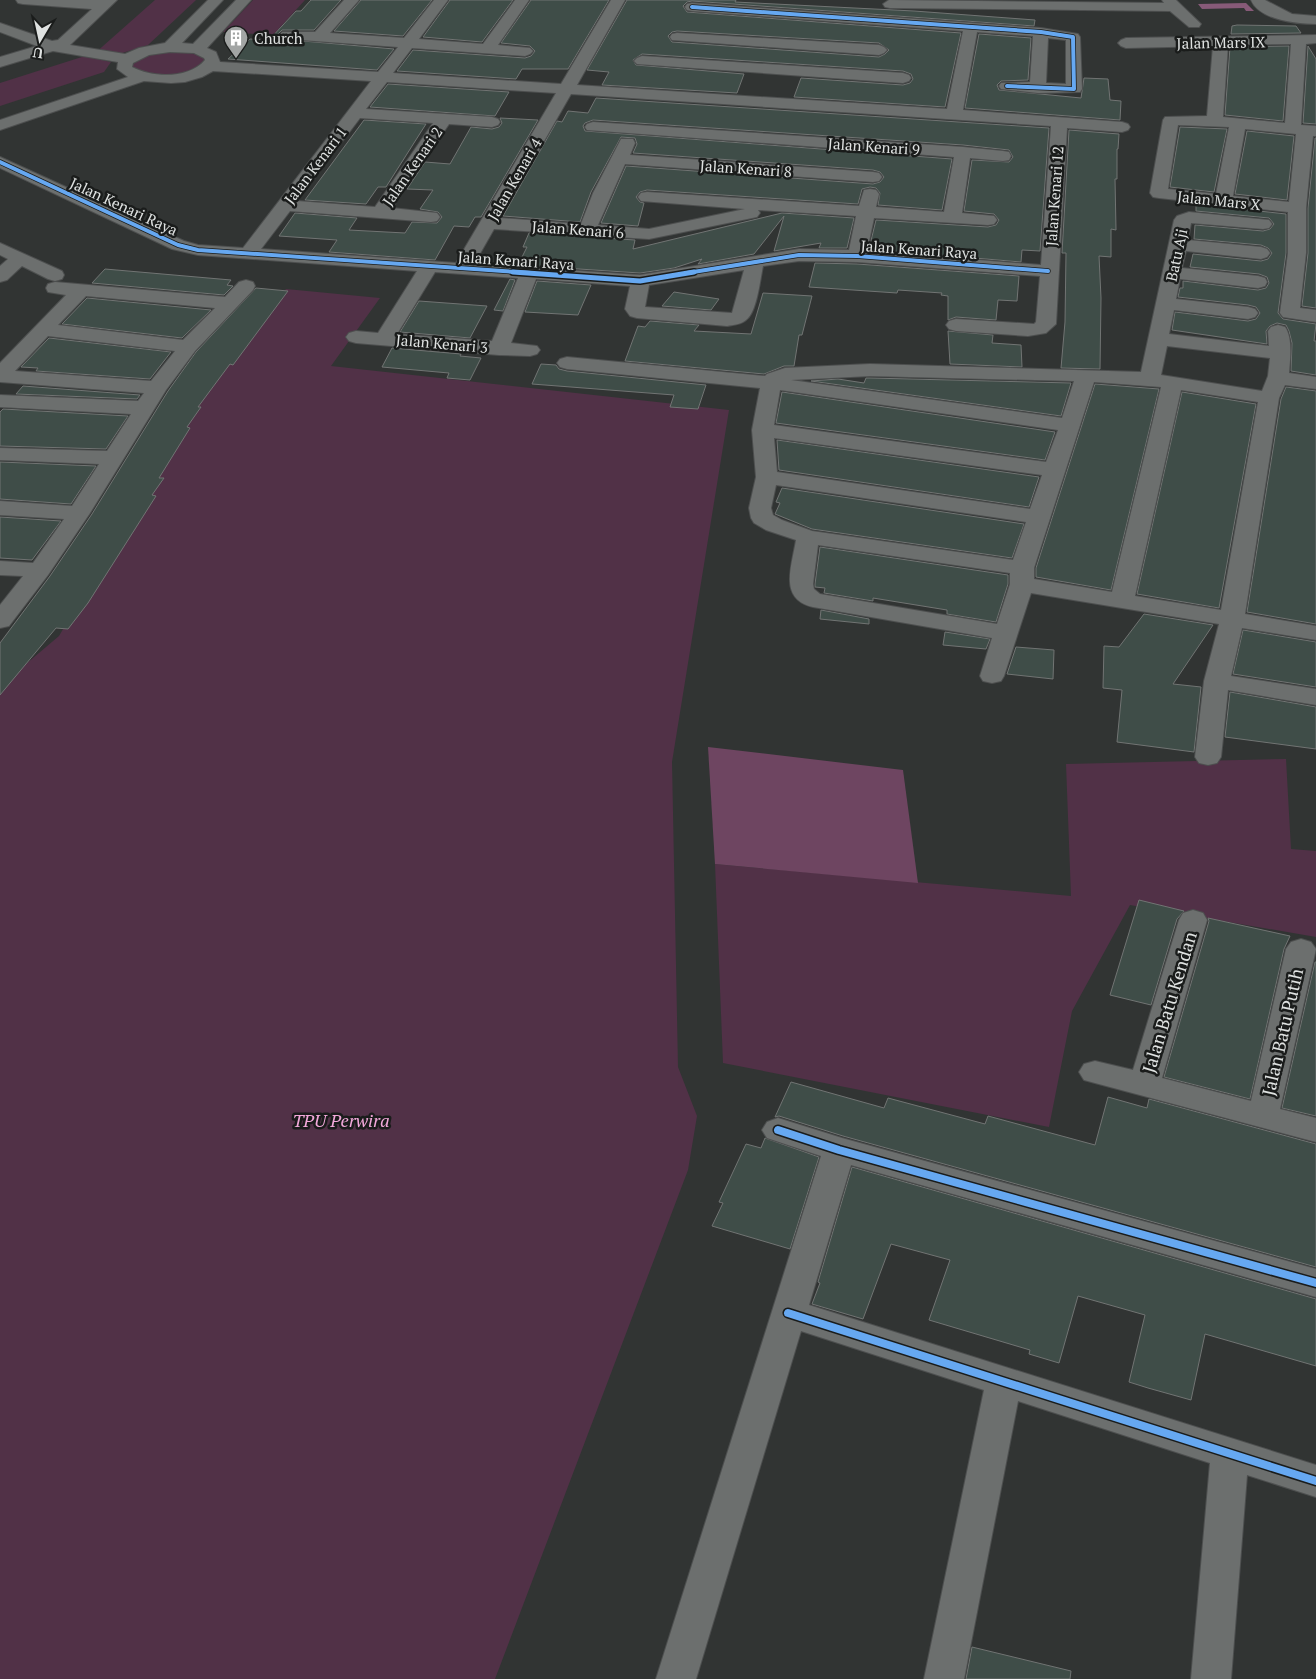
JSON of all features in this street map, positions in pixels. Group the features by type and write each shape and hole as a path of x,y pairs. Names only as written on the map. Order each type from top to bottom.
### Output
{"street":[{"path":"23,0 108,2"},
{"path":"170,47 216,0"},
{"path":"197,49 244,0"},
{"path":"319,37 352,0"},
{"name":"Jalan Kenari 1","path":"248,254 441,0"},
{"path":"488,48 522,0"},
{"name":"Jalan Kenari 4","path":"462,269 618,0"},
{"path":"1258,0 1259,3 1281,17 1297,20 1316,20"},
{"path":"0,62 63,43 108,2"},
{"path":"665,62 694,3 888,21 1041,32 1073,38 1075,88 1068,90 1008,86"},
{"path":"876,3 1171,4 1194,24"},
{"path":"869,76 888,21"},
{"path":"0,22 36,24"},
{"path":"62,26 80,27"},
{"path":"0,27 52,46 126,64 131,73 142,77 170,78 185,76 207,69 213,61 211,55 197,49 170,47 144,51 126,64 0,110"},
{"path":"954,114 971,27"},
{"path":"1038,88 1041,32"},
{"path":"287,35 525,51"},
{"path":"678,37 879,50"},
{"path":"1299,39 1305,130 1297,215 1297,253 1302,283 1290,313 1316,316"},
{"name":"Jalan Mars IX","path":"1126,43 1221,43 1316,39"},
{"path":"1221,43 1215,121 1305,130"},
{"path":"642,61 903,78"},
{"path":"210,66 954,114 1122,127"},
{"path":"745,137 770,70"},
{"path":"0,125 142,77"},
{"name":"Jalan Kenari 2","path":"355,113 492,122"},
{"name":"Jalan Mars X","path":"1215,121 1174,118 1171,120 1159,193 1223,200 1297,215 1316,225"},
{"name":"Jalan Kenari 2","path":"380,213 444,120"},
{"name":"Jalan Kenari 12","path":"956,325 1028,330 1038,329 1046,324 1059,122"},
{"path":"1223,200 1238,124"},
{"name":"Jalan Kenari 9","path":"593,127 880,145 1003,156"},
{"path":"587,230 602,192 635,130"},
{"path":"857,256 880,145"},
{"path":"952,217 963,152"},
{"name":"Jalan Kenari 8","path":"620,159 873,178"},
{"name":"Jalan Kenari Raya","path":"0,162 178,245 198,250 640,281 799,255 857,256 1048,271"},
{"name":"Jalan Kenari 6","path":"647,197 988,220"},
{"path":"667,231 679,199"},
{"name":"Jalan Kenari 2","path":"284,205 431,217"},
{"name":"Jalan Kenari 6","path":"490,222 640,234 667,231 784,206"},
{"name":"Batu Aji","path":"1150,379 1183,220 1189,217 1263,224"},
{"path":"1178,245 1261,253"},
{"path":"0,248 20,258 55,281 81,290 228,303"},
{"path":"1297,253 1316,254"},
{"path":"0,276 20,258"},
{"path":"640,281 635,309 637,312 733,319 743,313 755,263"},
{"name":"Jalan Kenari 3","path":"385,338 429,267"},
{"path":"1172,273 1258,282"},
{"name":"Jalan Kenari 3","path":"499,349 529,274"},
{"path":"0,621 40,570 79,513 157,388 188,347 246,286"},
{"path":"0,376 42,329 81,290"},
{"path":"1165,304 1248,313"},
{"path":"42,329 188,347"},
{"name":"Jalan Kenari 3","path":"356,337 530,350"},
{"path":"1158,339 1279,342 1274,388 1232,618 1217,681 1208,757"},
{"path":"567,363 771,384 1069,426"},
{"path":"1316,383 1274,388 1172,383 1150,379 1086,376 870,370 785,374 774,378 771,384 763,430 767,477 760,508 762,518 774,525 808,537 1022,576 1122,601 1316,633"},
{"path":"0,376 157,388"},
{"path":"992,676 1039,517 1086,376"},
{"path":"1122,601 1172,383"},
{"path":"0,401 144,408"},
{"path":"763,430 1054,470"},
{"path":"0,454 113,458"},
{"path":"767,477 1039,517"},
{"path":"0,508 79,513"},
{"path":"808,537 801,584 803,592 813,600 1004,633"},
{"path":"0,568 40,570"},
{"path":"1217,681 1316,697"},
{"name":"Jalan Batu Kendan","path":"1144,1084 1193,920"},
{"name":"Jalan Batu Putih","path":"1263,1116 1301,948"},
{"path":"1094,1072 1316,1130"},
{"path":"778,1130 839,1150 1316,1283"},
{"path":"676,1679 839,1150"},
{"path":"788,1313 1316,1480"},
{"path":"944,1679 1004,1381"},
{"path":"1211,1679 1230,1454"}],"green space":[{"path":"155,0 196,0 148,45 119,54 94,54"},
{"path":"253,0 305,0 273,35 223,32"},
{"path":"184,47 213,61 185,76 131,73 127,59"},
{"path":"85,56 111,62 104,72 0,106 0,83"},
{"name":"TPU Perwira","path":"286,289 380,298 331,366 729,410 672,762 678,1067 697,1116 688,1170 495,1679 0,1679 0,686 59,636 177,435 235,352"},
{"path":"1286,759 1291,849 1316,851 1316,937 1130,905 1072,1011 1049,1127 723,1063 715,864 1071,896 1066,764"}],"shaded area":[{"path":"1246,3 1254,11 1246,11 1244,8 1202,9 1198,4"},
{"path":"708,747 903,770 918,883 715,864"}],"building":[{"path":"311,0 341,0 314,30 282,30 278,34 280,39 394,49 377,70 228,59 250,39 269,40 296,11 301,11"},
{"path":"361,0 432,0 403,36 334,31"},
{"path":"450,0 513,0 482,42 423,37"},
{"path":"531,0 609,0 568,69 522,69 516,79 397,71 413,50 525,58 531,56 535,51 530,46 501,43"},
{"path":"627,0 736,0 735,2 914,11 1035,20 1034,26 692,1 687,2 683,6 687,12 961,33 945,107 794,97 801,78 903,85 910,83 913,79 911,74 903,71 642,54 633,60 636,65 744,74 737,93 602,85 609,72 587,70","holes":["677,31 879,43 889,50 879,57 672,42 668,36 672,32"]},
{"path":"1232,26 1296,26 1301,33 1231,34"},
{"path":"979,34 1031,38 1028,80 1001,81 997,85 999,90 1081,98 1084,78 1108,79 1110,100 1121,101 1120,120 965,108"},
{"path":"1289,46 1283,121 1225,115 1230,47"},
{"path":"1308,46 1316,59 1316,124 1303,123"},
{"path":"388,84 509,92 495,116 370,107"},
{"path":"596,98 1049,128 1040,251 1022,250 1021,262 869,249 876,220 988,227 996,225 999,220 994,214 964,211 972,160 1009,162 1013,157 1009,150 963,145 593,120 585,123 583,126 585,131 952,159 942,210 878,205 880,193 876,188 870,187 862,189 858,204 647,190 640,192 636,197 640,202 644,203 638,226 601,223 626,166 873,184 880,182 884,177 880,172 873,170 633,153 637,144 635,138 621,137 591,192 580,222 503,216 557,121 562,122 568,111 588,113"},
{"path":"500,118 538,120 481,217 475,217 469,227 454,226 435,260 329,252 337,240 279,236 295,213 357,218 349,230 405,233 412,222 437,223 442,217 438,212 420,209 433,190 407,189 425,162 450,164 471,127 492,129 499,127 502,123"},
{"path":"364,120 426,124 386,187 378,187 366,204 305,200"},
{"path":"1180,127 1227,129 1214,192 1170,187"},
{"path":"1069,130 1119,134 1117,179 1115,179 1116,230 1111,229 1111,257 1099,256 1101,298 1100,369 1061,368 1065,322 1066,253 1062,253"},
{"path":"1247,131 1294,136 1287,200 1235,194"},
{"path":"1315,138 1316,308 1302,306 1308,253 1308,208"},
{"path":"1196,204 1286,214 1286,253 1278,313 1283,319 1316,324 1314,341 1316,341 1316,375 1291,371 1292,343 1286,325 1277,323 1270,326 1266,331 1267,344 1172,330 1175,312 1248,321 1256,319 1260,313 1256,307 1248,305 1178,297 1180,288 1183,288 1183,281 1258,290 1266,288 1269,283 1267,277 1259,274 1190,267 1193,254 1261,261 1268,259 1272,253 1268,248 1261,245 1194,239 1195,225 1263,231 1270,229 1274,224 1269,218 1196,211"},
{"path":"782,213 854,218 847,248 819,248 821,243 774,251 784,216 754,254 698,264 702,259 674,268 640,273 518,265 527,247 523,247 529,233 635,240 633,249"},
{"path":"815,263 857,264 1019,276 1017,301 998,300 996,320 956,317 948,320 948,296 941,295 942,293 898,290 897,293 809,287"},
{"path":"105,269 231,280 227,285 233,286 224,295 92,283"},
{"path":"510,279 515,280 503,311 494,310"},
{"path":"537,281 591,285 578,315 525,312"},
{"path":"256,288 288,291 233,365 230,364 198,407 201,407 187,427 190,428 159,478 164,478 152,495 156,496 88,603 68,629 56,628 0,695 0,643 50,576 92,514 168,391 196,352"},
{"path":"674,292 719,299 711,310 662,306"},
{"path":"763,293 812,296 802,335 799,335 794,366 784,366 764,374 625,361 638,326 645,327 650,321 699,325 694,331 751,334"},
{"path":"87,298 211,310 182,338 62,324"},
{"path":"419,301 487,306 470,338 400,332"},
{"path":"948,331 993,335 992,343 1021,345 1022,367 950,364"},
{"path":"49,338 171,352 150,379 36,371 38,368 21,367"},
{"path":"392,348 461,354 460,356 481,358 470,380 447,378 449,373 382,367"},
{"path":"541,364 556,365 559,369 567,371 706,385 698,409 670,407 674,395 532,384"},
{"path":"866,378 1071,383 1061,416 811,381 838,379 864,383"},
{"path":"1095,384 1159,389 1111,590 1036,577 1036,568"},
{"path":"23,386 140,395 137,399 16,394"},
{"path":"1286,387 1316,391 1316,624 1247,612 1281,399"},
{"path":"782,392 1055,432 1045,460 776,423"},
{"path":"1182,392 1256,404 1219,608 1137,594"},
{"path":"3,409 128,416 106,449 0,446 0,412"},
{"path":"777,440 1039,477 1029,507 779,470"},
{"path":"0,462 96,466 71,504 0,499"},
{"path":"782,488 1024,524 1012,558 812,529 775,514 780,503 776,502"},
{"path":"0,517 61,521 32,560 0,558"},
{"path":"820,547 1008,575 1008,584 996,622 947,614 947,610 873,598 873,601 824,593 825,588 815,587"},
{"path":"821,610 869,619 869,624 820,619"},
{"path":"1144,614 1213,625 1173,684 1201,687 1194,752 1117,742 1122,690 1103,688 1104,646 1119,647"},
{"path":"1243,630 1316,642 1316,687 1233,674"},
{"path":"945,632 990,639 986,649 943,645"},
{"path":"1016,647 1054,650 1053,679 1007,674"},
{"path":"1230,692 1316,707 1316,749 1225,737"},
{"path":"1139,900 1184,911 1177,919 1151,1005 1110,995"},
{"path":"1208,918 1290,936 1284,949 1250,1099 1164,1077 1209,921"},
{"path":"1316,962 1316,1116 1282,1108"},
{"path":"791,1082 884,1108 888,1098 985,1124 988,1116 1095,1145 1108,1097 1147,1108 1149,1099 1316,1144 1316,1267 843,1136 779,1116 775,1117"},
{"path":"765,1138 819,1157 790,1249 712,1226 723,1203 719,1202 746,1144 761,1148"},
{"path":"852,1167 1316,1299 1316,1366 1205,1334 1191,1400 1148,1388 1129,1382 1145,1315 1078,1296 1059,1363 1029,1354 1030,1350 929,1320 950,1260 891,1244 863,1319 812,1304 820,1283 818,1282"},
{"path":"972,1647 1071,1671 1070,1679 966,1679"}],"cycle path":[{"path":"692,7 1041,32 1073,37 1074,89 1007,86"},
{"path":"0,162 178,245 198,250 640,281 799,255 857,256 1048,271"},
{"path":"778,1130 839,1150 1316,1283"},
{"path":"788,1313 1316,1481"}],"place":[{"name":"Church","path":"236,59"}]}
